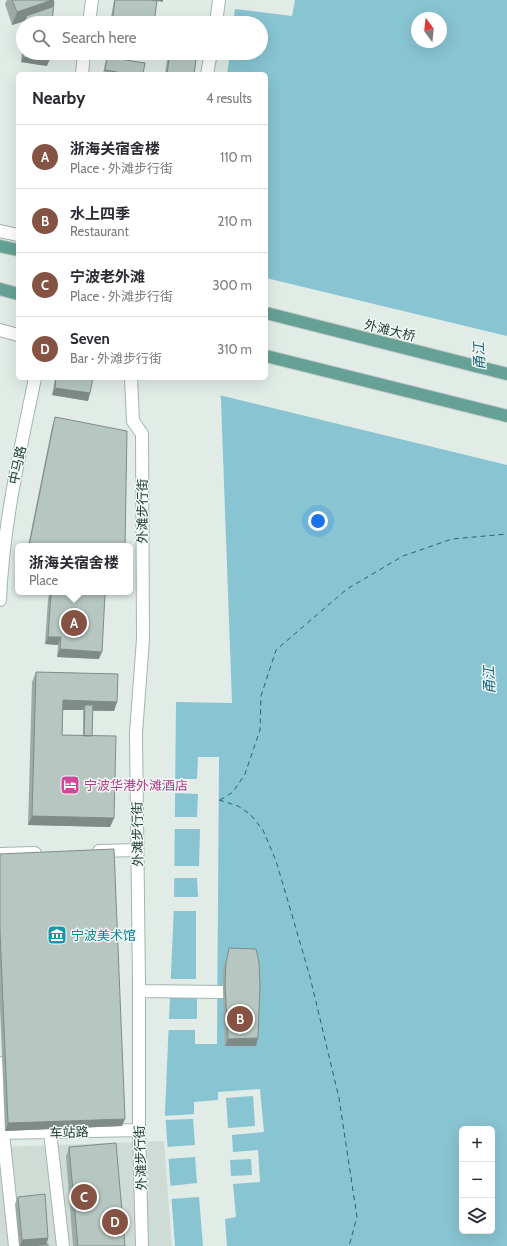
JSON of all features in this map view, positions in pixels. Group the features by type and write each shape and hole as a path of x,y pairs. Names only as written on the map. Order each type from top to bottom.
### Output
{"main road":[{"path":"0,246 16,250"},
{"path":"0,289 16,293"},
{"name":"外滩大桥","path":"268,314 507,374"},
{"path":"268,356 507,416"}],"street":[{"path":"90,16 92,0"},
{"path":"217,16 220,0"},
{"path":"82,72 83,60"},
{"path":"207,72 209,60"},
{"path":"0,231 16,235"},
{"path":"0,330 16,334"},
{"name":"中马路","path":"0,600 0,576 10,496 34,380"},
{"name":"外滩步行街","path":"131,380 133,421 142,434 143,639 136,733 139,1130 142,1246"},
{"path":"84,851 137,850"},
{"path":"0,854 46,852"},
{"path":"139,991 223,992"},
{"path":"0,1063 1,1133 16,1246"},
{"name":"车站路","path":"1,1133 139,1130"},
{"path":"50,1132 63,1246"}],"shaded area":[{"path":"164,1141 172,1246 0,1246 0,1147"}],"water":[{"name":"甬江","path":"295,0 507,0 507,1246 175,1246 165,1112 174,905 176,702 232,703 219,380 268,380 268,72 227,72 229,60 268,60 268,16 234,16 235,9 292,16"}],"pier":[{"path":"268,278 507,336 507,465 219,395 217,380 268,380"},
{"path":"198,757 219,757 217,1044 195,1044 195,1030 167,1030 167,1019 197,1019 197,997 168,997 169,979 196,979 196,911 172,911 172,897 198,897 197,878 172,878 172,866 199,866 200,829 172,829 173,817 197,817 198,794 173,793 173,779 197,779"},
{"path":"260,1089 264,1132 232,1135 233,1152 258,1150 260,1182 233,1184 236,1217 225,1219 227,1246 203,1246 199,1197 170,1199 169,1186 197,1183 195,1157 167,1159 166,1147 195,1145 193,1119 164,1120 164,1116 194,1114 194,1102 218,1100 218,1092","holes":["253,1096 255,1126 228,1128 226,1098","251,1159 252,1175 231,1176 230,1160"]}],"building":[{"path":"12,0 52,0 17,12"},
{"path":"115,0 157,1 155,16 113,16"},
{"path":"54,2 53,16 26,16 52,7"},
{"path":"107,60 126,60 145,63 143,72 117,72 105,70"},
{"path":"169,60 196,60 194,72 167,72"},
{"path":"56,380 93,380 90,393 55,388"},
{"path":"55,417 127,431 125,543 30,543"},
{"path":"51,595 105,595 102,652 60,649 61,637 48,637"},
{"name":"宁波华港外滩酒店","path":"36,672 118,674 117,702 63,700 62,735 116,736 114,818 32,816"},
{"path":"85,705 93,705 92,736 84,736"},
{"name":"宁波美术馆","path":"114,849 125,1119 8,1123 0,931 0,854"},
{"path":"229,948 256,949 259,962 260,985 258,1038 228,1039 225,984 226,963"},
{"path":"116,1143 125,1246 78,1246 69,1147"},
{"path":"45,1194 48,1238 22,1240 18,1197"},
{"path":"48,1244 48,1246 32,1246"}],"ferry route":[{"path":"220,800 233,792 245,774 260,730 261,696 276,650 347,589 403,556 452,539 507,534"},
{"path":"219,800 238,806 250,814 263,830 276,861 292,915 310,977 339,1098 357,1217 349,1246"}],"place":[{"name":"浙海关宿舍楼","path":"74,623"},
{"name":"宁波华港外滩酒店","path":"70,785"},
{"name":"宁波美术馆","path":"57,935"},
{"name":"水上四季","path":"240,1019"},
{"name":"宁波老外滩","path":"84,1197"},
{"name":"Seven","path":"115,1222"}]}
